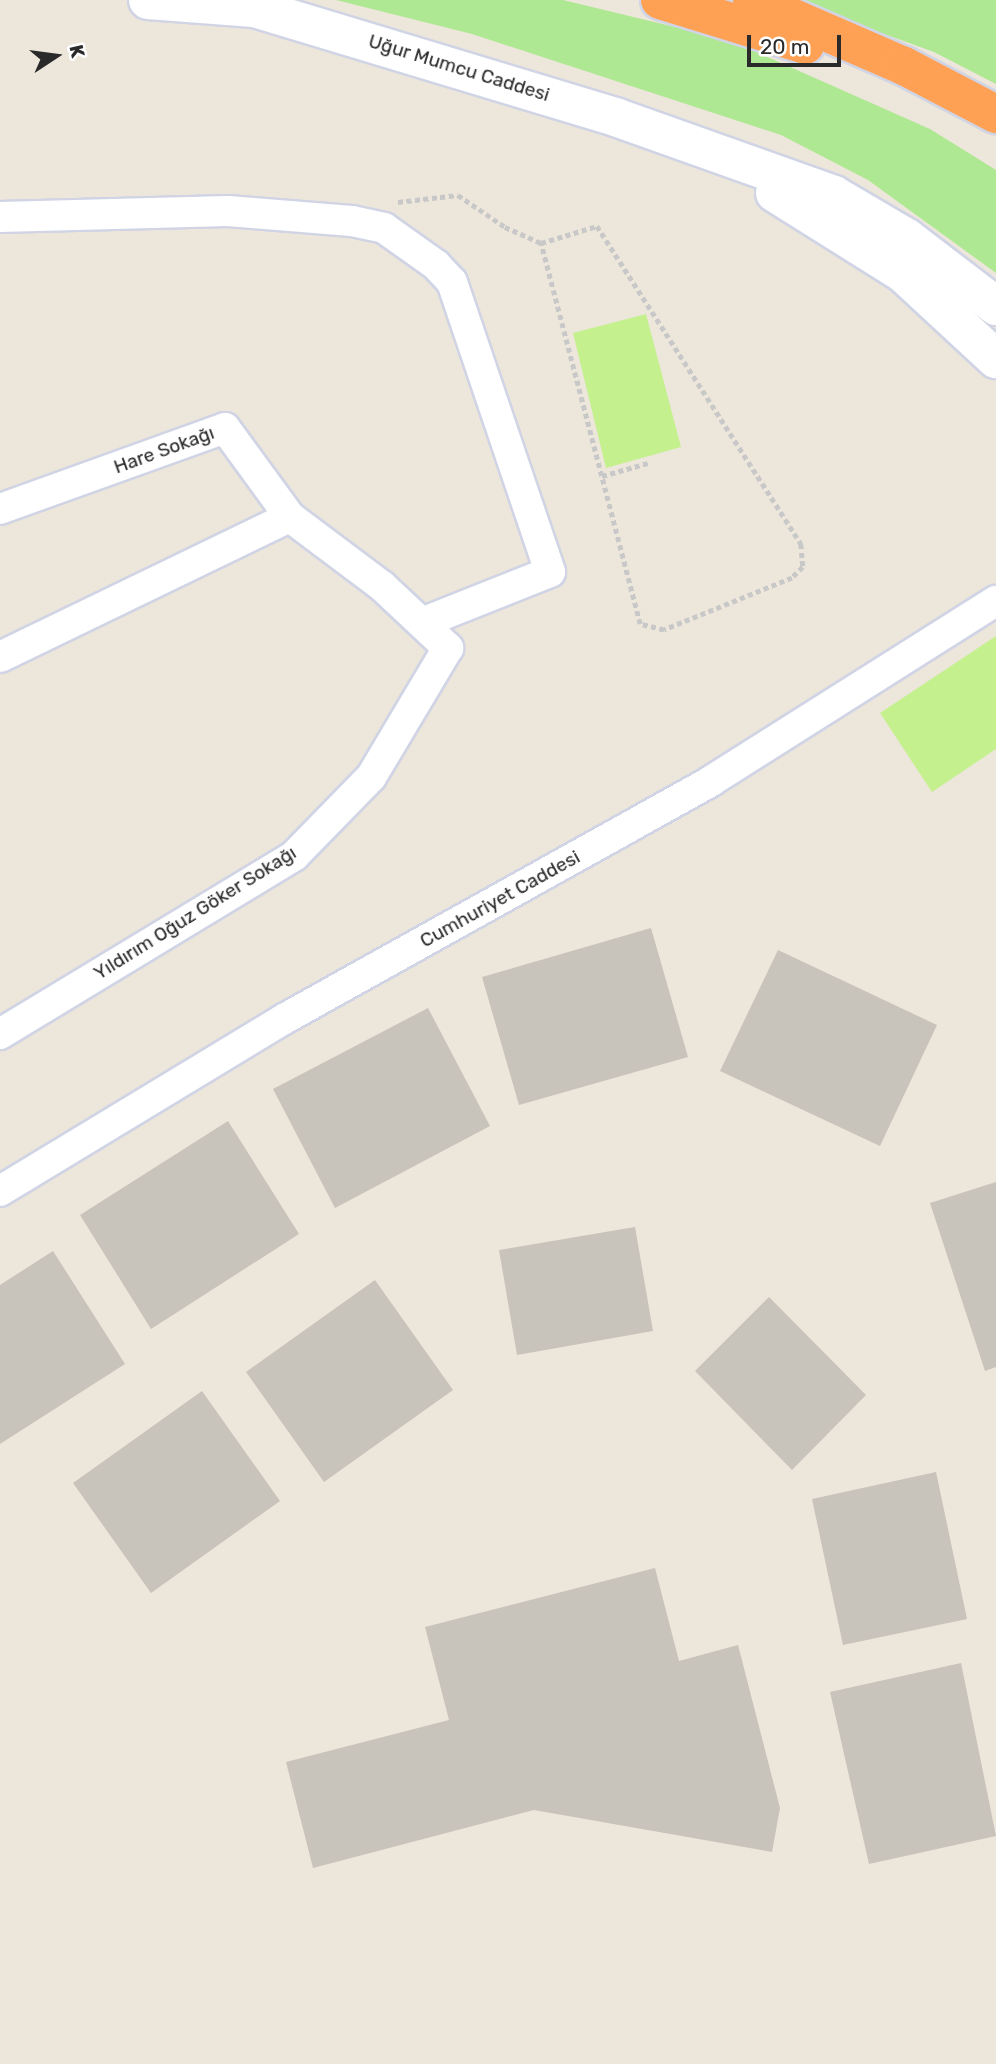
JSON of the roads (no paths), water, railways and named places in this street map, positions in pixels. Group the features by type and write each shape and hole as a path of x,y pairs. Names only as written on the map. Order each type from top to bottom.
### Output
{"highway":[{"path":"660,0 859,60 905,66"},
{"path":"752,0 905,66 996,114"}],"main road":[{"name":"Uğur Mumcu Caddesi","path":"149,0 240,4 687,144"},
{"path":"687,144 834,195 907,238 996,306"},
{"path":"687,144 847,234 903,273 996,359"}],"street":[{"path":"0,217 228,211 352,221 384,228 416,246 452,282 550,572 422,622"},
{"name":"Hare Sokağı","path":"0,509 225,428 290,517"},
{"path":"0,657 290,517"},
{"name":"Yıldırım Oğuz Göker Sokağı","path":"0,1034 295,856 371,777 448,648 422,622 290,517"},
{"name":"Cumhuriyet Caddesi","path":"0,1191 284,1019 723,774 996,601"}]}
